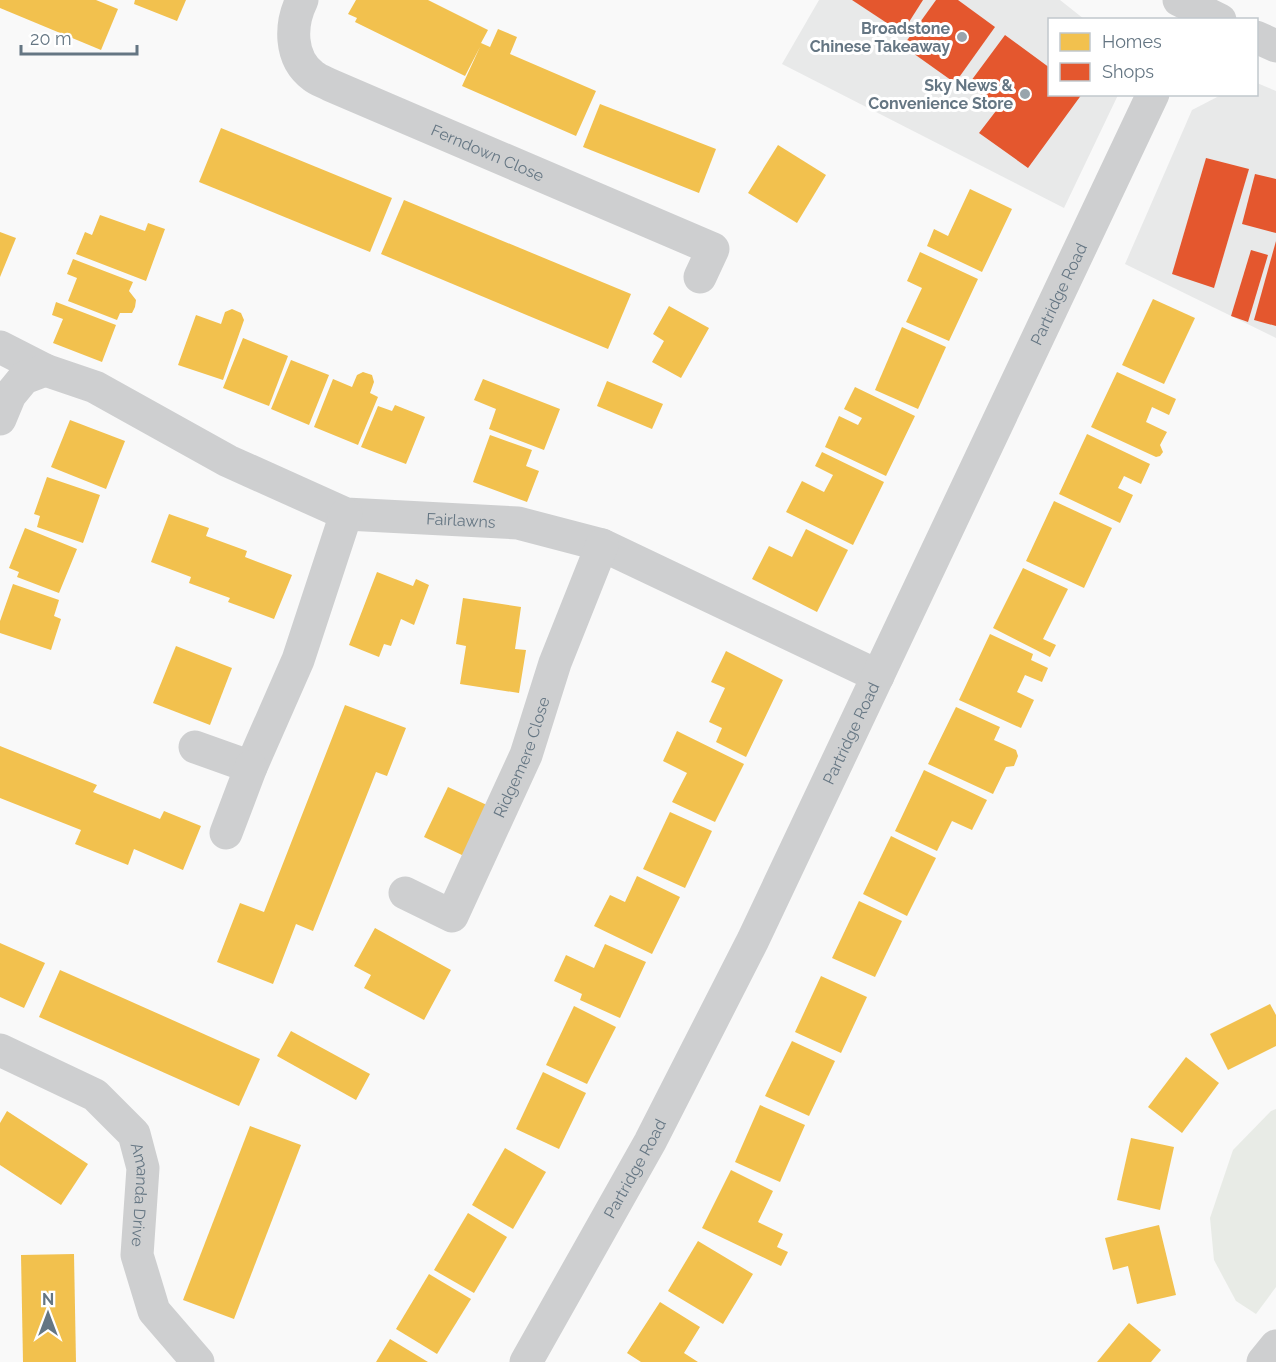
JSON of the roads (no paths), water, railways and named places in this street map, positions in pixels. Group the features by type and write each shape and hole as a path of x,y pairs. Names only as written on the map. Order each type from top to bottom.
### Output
{"street":[{"name":"Ferndown Close","path":"302,0 295,14 292,33 296,51 311,75 713,249 700,278"},
{"path":"1258,37 1276,46"},
{"name":"Partridge Road","path":"526,1362 650,1142 753,940 1153,96"},
{"name":"Fairlawns","path":"0,347 45,370 95,387 228,461 346,514 518,523 602,544 878,676"},
{"path":"0,418 10,395 24,378 45,370"},
{"path":"226,833 251,767 298,660 346,514"},
{"name":"Ridgemere Close","path":"405,893 452,916 526,755 555,663 602,544"},
{"path":"195,747 251,767"},
{"name":"Amanda Drive","path":"0,1050 95,1095 134,1134 143,1168 136,1256 154,1311 198,1362"},
{"path":"1263,1362 1276,1346"}],"place":[{"name":"Broadstone Chinese Takeaway","path":"962,37"},
{"name":"Sky News & Convenience Store","path":"1025,94"}]}
